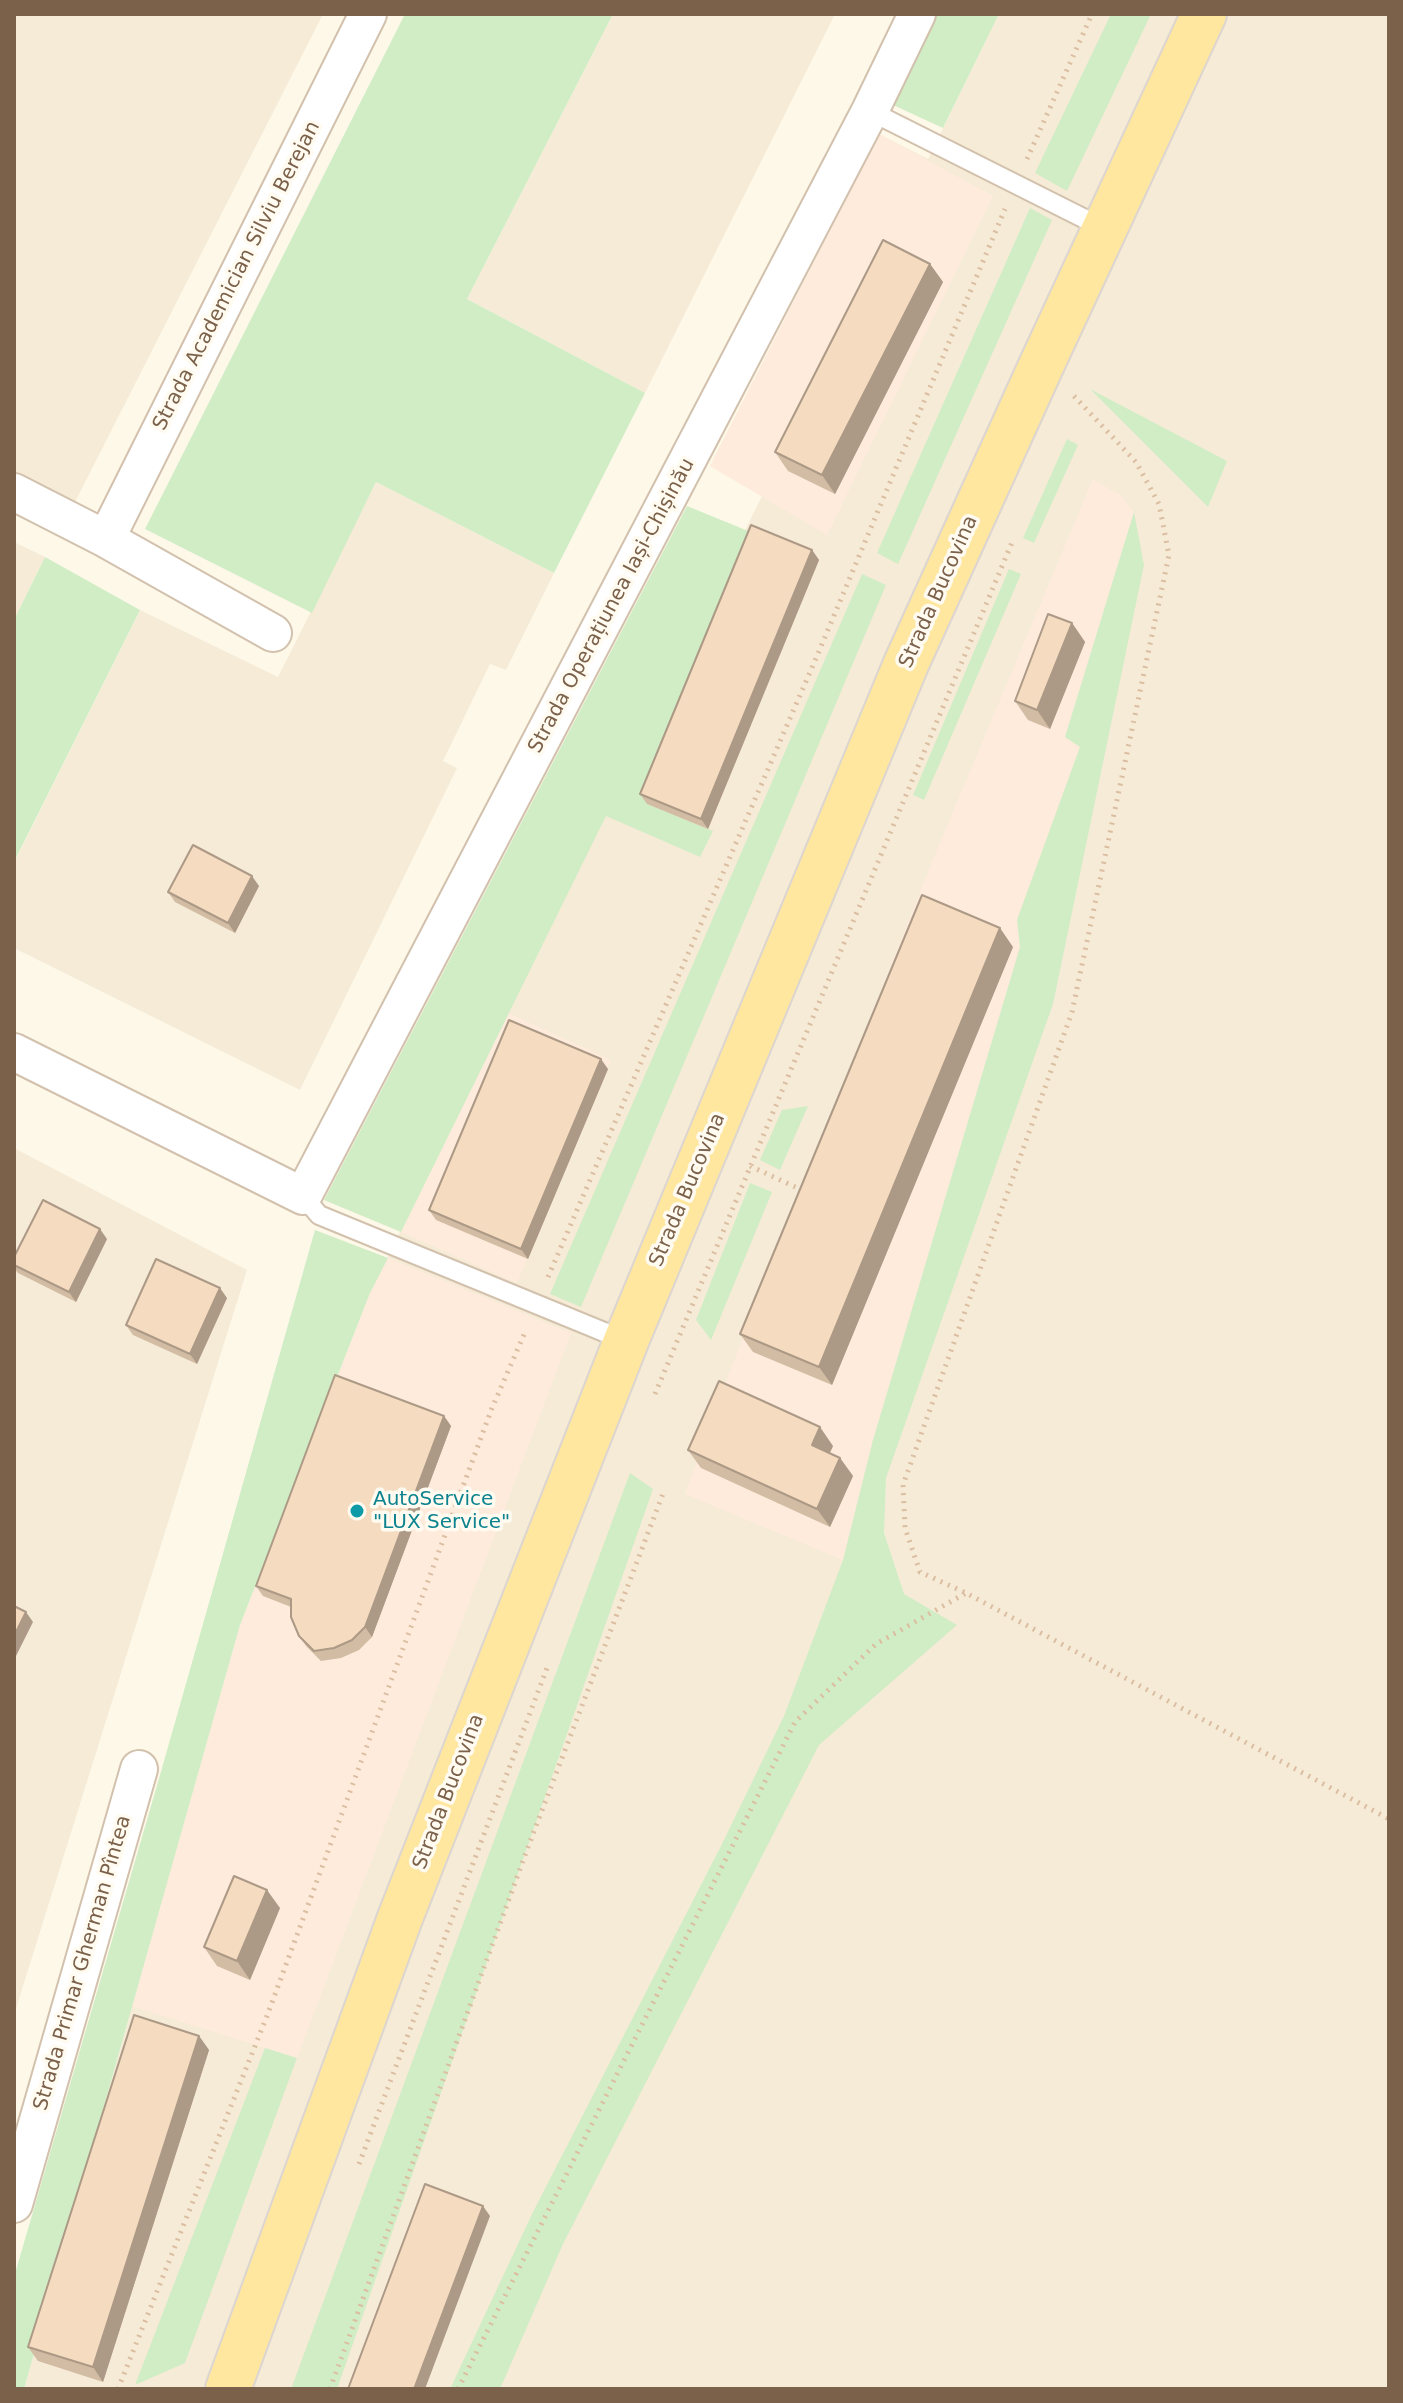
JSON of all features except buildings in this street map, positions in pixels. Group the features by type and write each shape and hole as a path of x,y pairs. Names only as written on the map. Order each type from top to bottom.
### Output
{"main road":[{"name":"Strada Bucovina","path":"228,2389 400,1918 626,1341 906,664 1204,14"}],"street":[{"name":"Strada Academician Silviu Berejan","path":"106,539 368,14"},
{"name":"Strada Operațiunea Iași-Chișinău","path":"303,1196 870,111 917,14"},
{"path":"14,492 106,539 273,633"},
{"path":"16,1058 303,1196"},
{"name":"Strada Primar Gherman Pîntea","path":"14,2204 139,1769"}],"lane":[{"path":"870,111 1105,229"},
{"path":"303,1196 319,1215 626,1341"}],"path":[{"path":"118,2389 267,2016 492,1408 817,656 1016,183 1092,14"},
{"path":"1068,409 1074,395 1136,462 1159,504 1169,555 1072,1012 903,1485 905,1528 920,1572 966,1593 1389,1819"},
{"path":"653,1397 1016,533"},
{"path":"750,1166 818,1198"},
{"path":"330,2389 528,1847 664,1491"},
{"path":"458,2389 795,1722 876,1644 966,1593"},
{"path":"355,2176 550,1660"}],"shaded area":[{"path":"14,14 323,14 71,510 14,482"},
{"path":"613,14 835,14 645,393 467,299"},
{"path":"999,14 1389,14 1389,2389 24,2389 240,1625 370,1293 762,496 710,466 879,134 928,159"},
{"path":"879,134 993,196 827,535 710,466"},
{"path":"1093,479 1121,496 1134,512 1065,737 1080,747 1017,919 1020,947 873,1440 843,1560 685,1494 727,1379 934,857"},
{"path":"376,482 554,573 506,670 490,664 443,761 457,768 300,1090 14,948 14,863 140,610 278,677"},
{"path":"14,542 45,557 14,620"},
{"path":"508,1013 611,1060 517,1283 401,1232"},
{"path":"14,1148 247,1270 14,2015"},
{"path":"388,1258 571,1333 297,2058 132,2006 240,1625 370,1293"}],"green space":[{"path":"405,14 613,14 467,299 645,393 554,573 376,482 312,613 145,529"},
{"path":"937,14 999,14 943,128 893,105"},
{"path":"1111,14 1151,14 1067,191 1035,173"},
{"path":"1030,208 1052,220 898,564 877,553"},
{"path":"1090,389 1227,461 1208,507"},
{"path":"1067,439 1078,445 1034,543 1023,538"},
{"path":"687,506 758,535 647,804 713,831 700,857 606,816 401,1232 324,1200"},
{"path":"1134,512 1144,565 1053,1004 886,1478 884,1533 904,1594 957,1625 819,1745 563,2244 500,2389 450,2389 533,2212 721,1846 784,1716 843,1560 873,1440 1020,947 1017,920 1080,747 1065,737"},
{"path":"45,557 140,610 14,862 14,620"},
{"path":"1009,569 1021,574 924,800 913,795"},
{"path":"862,574 886,585 581,1307 550,1294"},
{"path":"808,1106 780,1170 760,1160 782,1110"},
{"path":"750,1183 772,1192 711,1340 696,1320"},
{"path":"315,1230 388,1258 370,1293 240,1625 24,2389 14,2389 14,2277"},
{"path":"630,1473 653,1489 337,2389 291,2389"},
{"path":"265,2048 297,2058 185,2363 135,2385"}],"place":[{"name":"AutoService \"LUX Service\"","path":"357,1511"}]}
